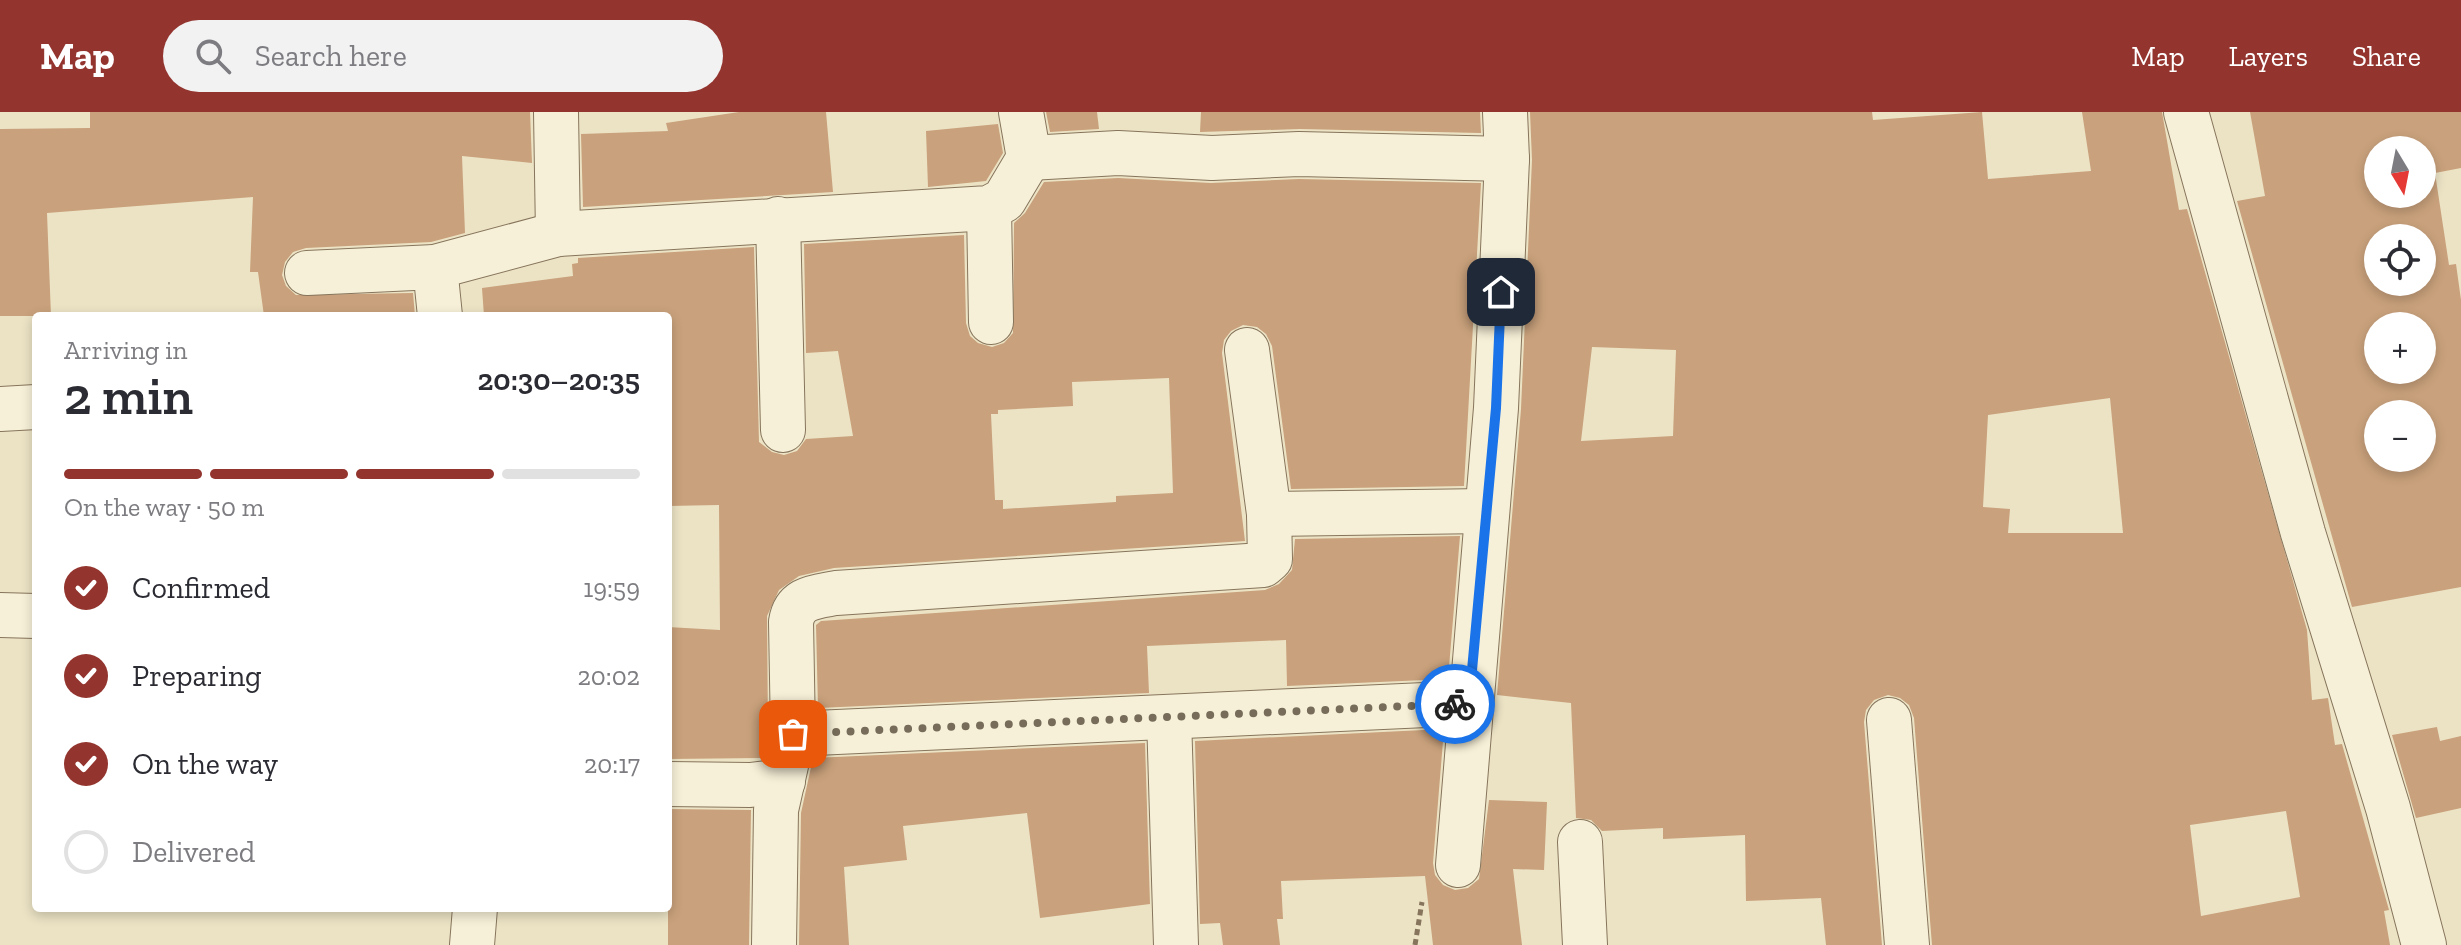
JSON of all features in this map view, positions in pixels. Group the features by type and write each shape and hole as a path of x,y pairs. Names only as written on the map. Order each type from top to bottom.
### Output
{"street":[{"path":"556,112 558,234"},
{"path":"307,273 435,267 558,234 989,208 1004,200 1029,158 1021,112"},
{"path":"1458,865 1469,703 1496,408 1507,159 1505,112"},
{"path":"2186,112 2303,533 2388,808 2424,945"},
{"path":"1029,158 1118,153 1212,158 1299,154 1507,159"},
{"path":"989,208 991,322"},
{"path":"778,219 783,430"},
{"path":"435,267 440,312"},
{"path":"774,945 776,810 793,734 793,610 800,602 836,593 1253,568 1270,559 1269,514 1247,350"},
{"path":"0,409 32,407"},
{"path":"1269,514 1486,511"},
{"path":"0,615 32,616"},
{"path":"793,734 1469,703"},
{"path":"1169,717 1176,945"},
{"path":"1889,720 1907,945"},
{"path":"672,784 750,785 783,781"},
{"path":"1580,842 1585,945"},
{"path":"472,945 475,912"}],"building":[{"path":"90,112 530,112 532,163 462,156 465,233 431,242 306,248 293,252 285,262 282,275 286,286 296,295 413,293 415,312 263,312 258,272 250,272 253,197 47,213 51,312 32,312 32,316 0,316 0,129 90,128"},
{"path":"739,112 826,112 833,192 583,207 581,134 668,131 666,123"},
{"path":"1046,112 1097,112 1099,129 1050,132"},
{"path":"1201,112 1480,112 1481,133 1300,129 1200,132"},
{"path":"1530,112 1872,112 1873,120 1982,112 1988,179 2091,171 2082,112 2162,112 2179,210 2187,209 2307,630 2312,700 2328,698 2335,745 2342,744 2389,910 2384,911 2390,945 1932,945 1914,718 1909,705 1900,698 1888,695 1874,700 1866,710 1864,722 1882,945 1826,945 1821,898 1746,901 1745,835 1663,839 1663,828 1602,831 1591,820 1576,818 1571,703 1497,695 1521,409 1532,160","holes":["1592,347 1676,350 1673,436 1581,441","2110,398 2123,533 2008,533 2010,509 1983,507 1988,415","2286,811 2300,897 2201,916 2190,825"]},
{"path":"2250,112 2461,112 2461,168 2436,173 2436,136 2364,136 2364,208 2436,208 2436,180 2449,265 2456,264 2461,300 2461,587 2352,607 2237,201 2265,196"},
{"path":"998,124 1003,153 986,181 928,187 926,131"},
{"path":"1118,178 1211,183 1299,179 1481,183 1464,486 1291,489 1272,346 1266,334 1257,327 1243,325 1231,331 1224,340 1222,353 1245,541 834,568 799,576 779,590 767,616 768,731 762,758 672,759 672,627 720,630 719,505 672,506 672,312 484,312 482,288 573,276 572,264 578,263 578,258 754,247 759,442 772,452 784,455 797,451 806,439 853,436 838,351 806,353 804,244 964,235 966,323 970,336 978,343 992,347 1004,343 1013,333 1014,223 1025,213 1044,182","holes":["1169,378 1173,493 1116,496 1116,502 1003,509 1003,500 995,500 991,414 998,414 998,410 1073,406 1072,382"]},
{"path":"1460,536 1448,679 1287,686 1286,640 1147,646 1149,693 818,708 816,625 821,621 1265,590 1279,584 1292,570 1295,539"},
{"path":"2437,727 2440,741 2461,736 2461,808 2416,818 2392,735"},
{"path":"1444,729 1433,863 1435,875 1443,885 1455,890 1468,888 1479,879 1489,800 1547,802 1544,870 1513,869 1522,945 1433,945 1425,876 1281,881 1283,919 1277,919 1280,945 1223,945 1220,923 1200,924 1195,741"},
{"path":"1145,743 1150,904 1040,918 1027,813 903,826 907,860 844,867 849,945 799,945 801,813 813,758"},
{"path":"672,809 751,810 749,945 668,945 668,912 672,912"}],"way so far":[{"path":"793,734 1455,704"}],"route":[{"path":"1455,704 1469,703 1496,408 1501,292"}]}
